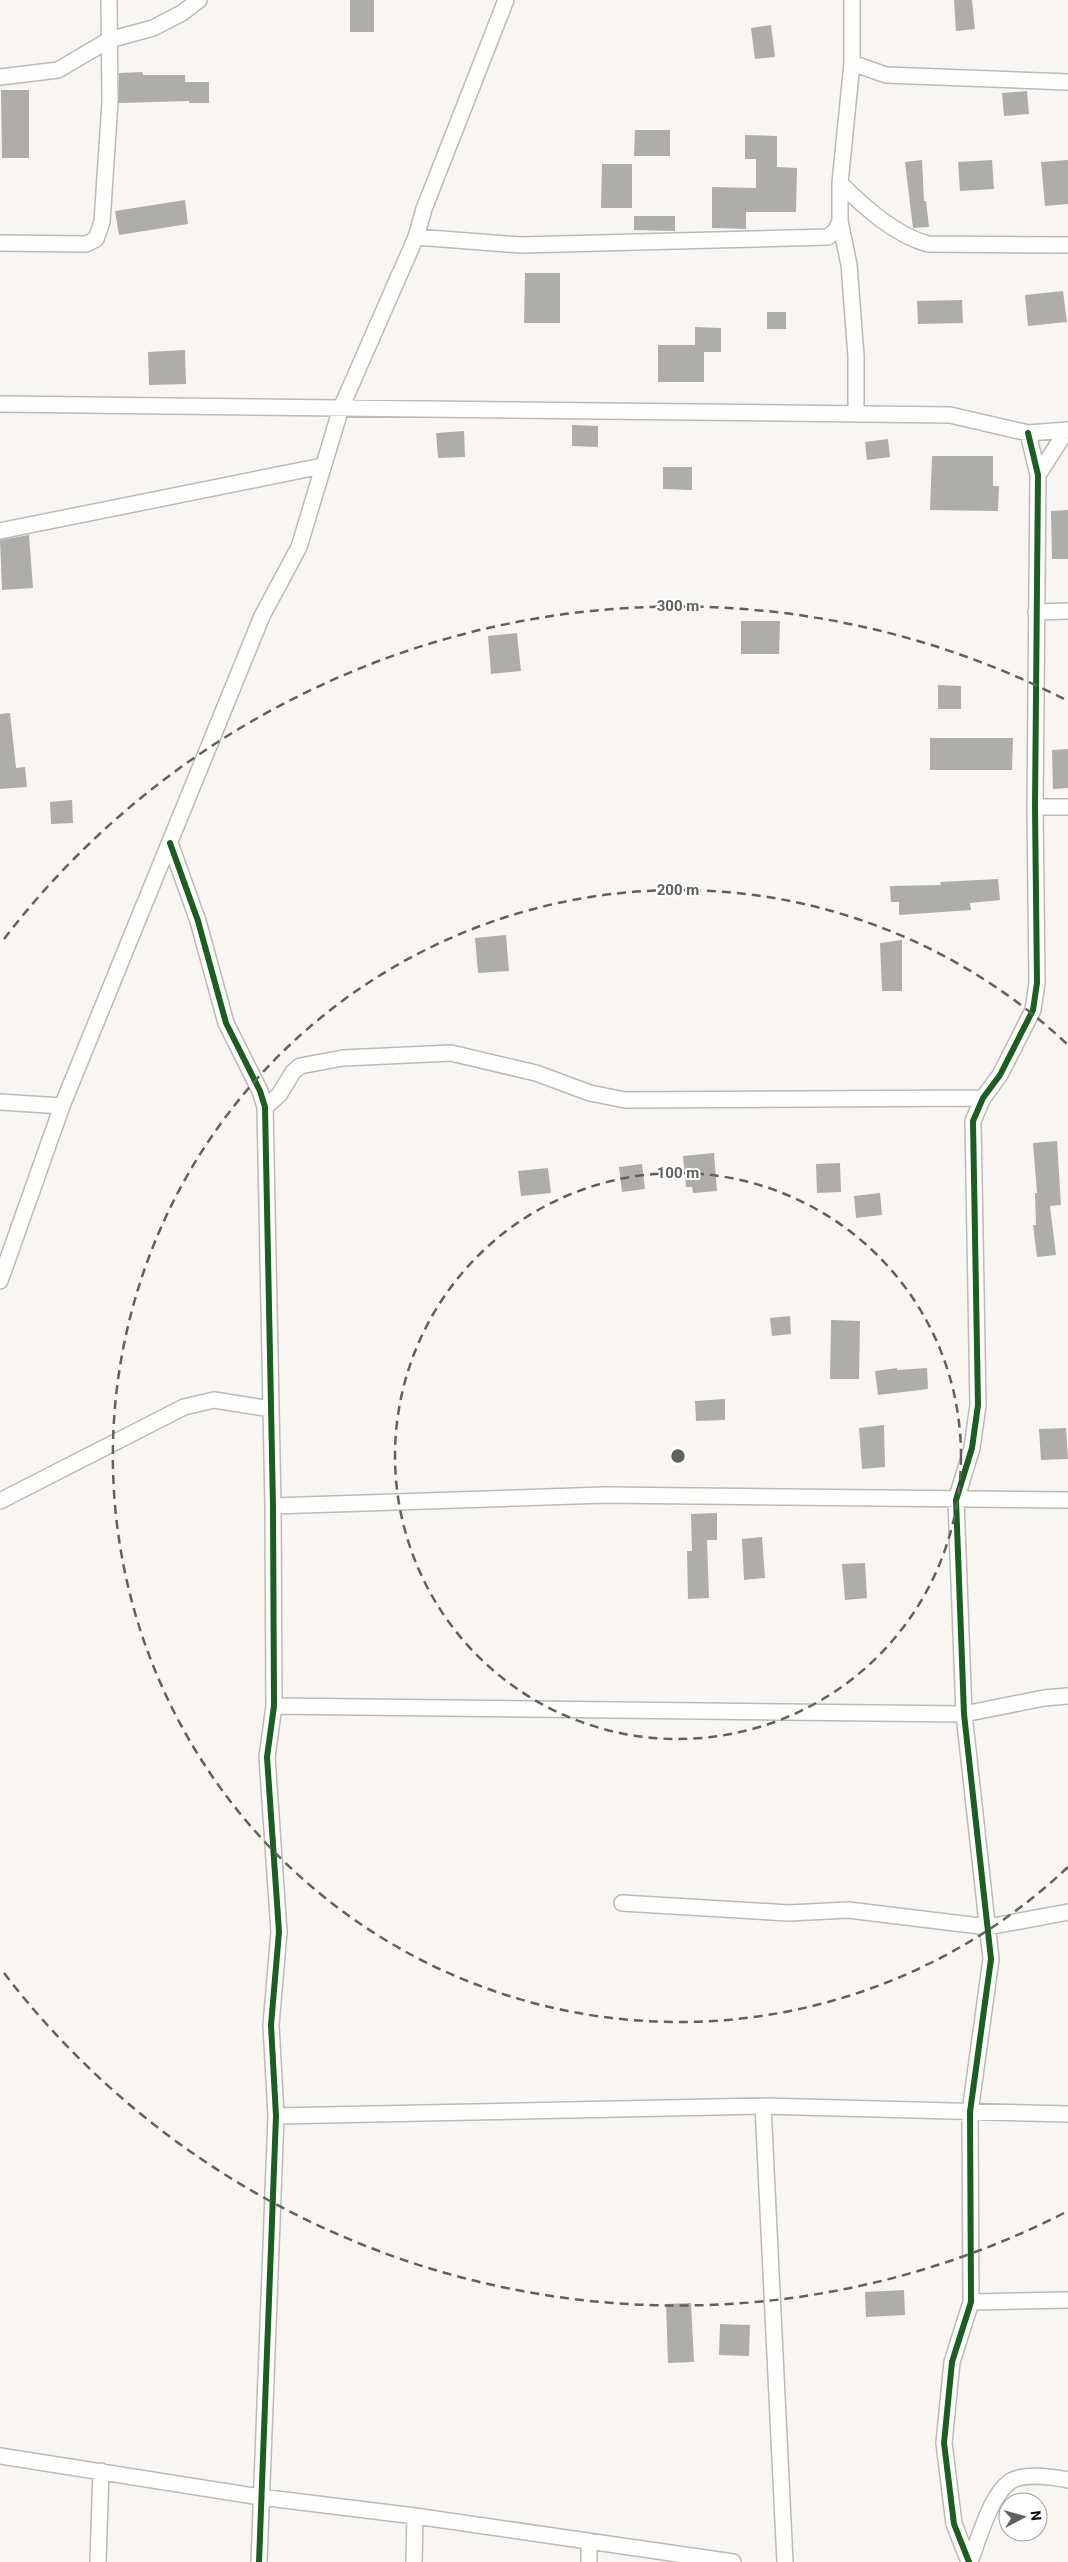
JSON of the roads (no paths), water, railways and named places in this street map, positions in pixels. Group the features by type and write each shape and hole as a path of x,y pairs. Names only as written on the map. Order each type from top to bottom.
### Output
{"street":[{"path":"0,243 79,245 96,239 102,222 110,102 109,0"},
{"path":"0,77 58,70 110,40 153,28 182,13 199,0"},
{"path":"0,1282 62,1106 262,616 298,547 341,408 416,237 424,209 506,0"},
{"path":"852,0 852,62 840,183 840,221 849,265 856,356 856,414"},
{"path":"852,62 886,75 1068,82"},
{"path":"840,183 856,200 912,240 928,244 1068,245"},
{"path":"416,237 521,245 828,237 836,231 840,221"},
{"path":"0,404 950,414 1028,433 1067,430"},
{"path":"1038,475 1067,430"},
{"path":"969,2562 954,2524 944,2443 952,2362 971,2302 970,2112 991,1959 964,1714 956,1500 972,1448 978,1405 973,1121 983,1098 1000,1075 1033,1010 1037,983 1035,807 1038,475 1028,433"},
{"path":"0,531 322,466"},
{"path":"1036,612 1068,611"},
{"path":"1035,807 1068,807"},
{"path":"170,843 198,921 226,1023 260,1092 265,1107 273,1506 274,1706 267,1757 279,1932 271,2025 276,2116 260,2496 259,2562"},
{"path":"265,1107 279,1096 293,1072 300,1066 343,1058 451,1053 536,1073 590,1092 625,1100 983,1098"},
{"path":"0,1102 62,1106"},
{"path":"0,1501 184,1407 214,1400 271,1410"},
{"path":"273,1506 606,1495 1068,1500"},
{"path":"274,1706 964,1714 1044,1698 1068,1696"},
{"path":"622,1903 789,1914 848,1910 988,1927 1068,1912"},
{"path":"276,2116 763,2106 1068,2114"},
{"path":"763,2106 785,2562"},
{"path":"971,2302 1068,2300"},
{"path":"0,2456 260,2496 415,2516 733,2562"},
{"path":"98,2562 101,2471"},
{"path":"969,2562 992,2503 1011,2481 1044,2475 1068,2480"},
{"path":"414,2562 415,2516"},
{"path":"589,2541 589,2562"}]}
